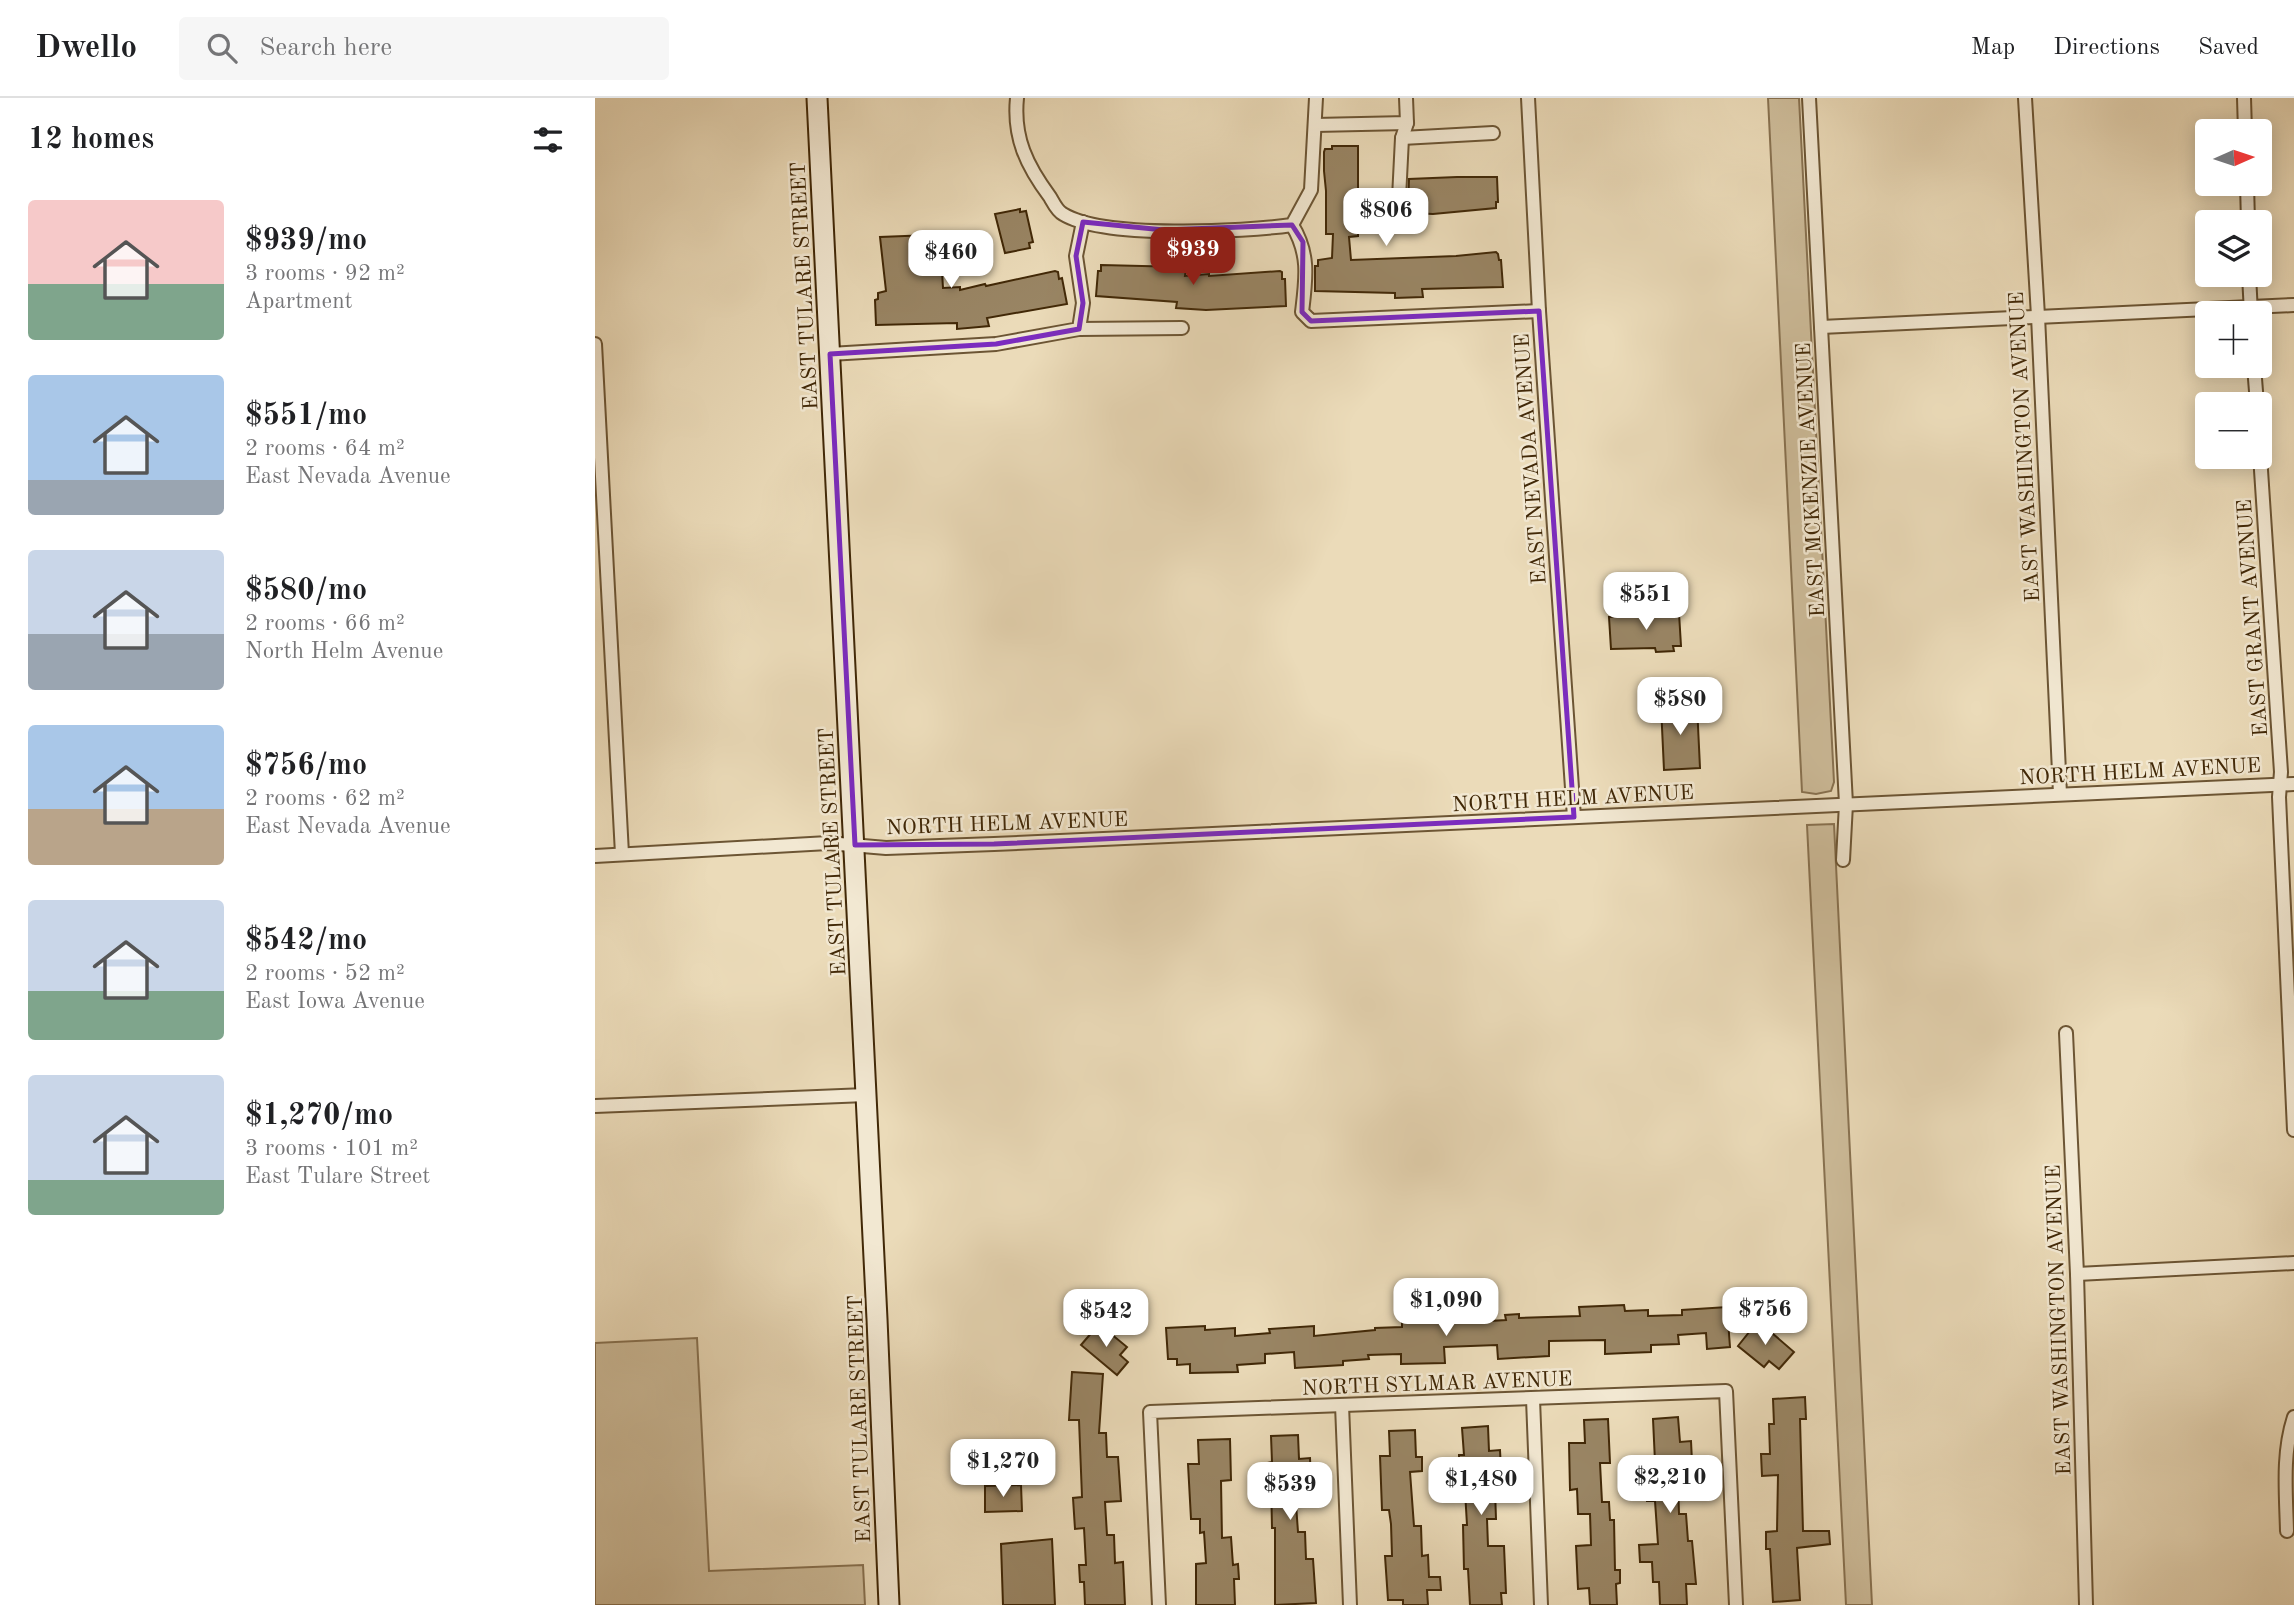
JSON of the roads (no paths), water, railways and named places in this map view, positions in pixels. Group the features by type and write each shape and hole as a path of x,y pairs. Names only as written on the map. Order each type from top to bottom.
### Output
{"main road":[{"name":"EAST TULARE STREET","path":"817,98 855,845 889,1605"}],"street":[{"path":"1017,98 1015,120 1030,170 1061,213 1094,226 1164,230 1251,231 1292,225"},
{"path":"1292,225 1311,190 1316,98"},
{"path":"1398,218 1402,138 1407,123 1406,98"},
{"name":"EAST NEVADA AVENUE","path":"1528,98 1539,311 1574,817"},
{"name":"EAST MCKENZIE AVENUE","path":"1808,98 1846,804 1843,860"},
{"name":"EAST WASHINGTON AVENUE","path":"2025,98 2060,793"},
{"path":"2244,98 2245,119"},
{"path":"1315,125 1407,123"},
{"path":"1402,138 1493,133"},
{"path":"1079,329 1083,303 1076,256 1083,222"},
{"path":"1292,225 1303,242 1306,274 1302,312 1311,321 1539,311"},
{"path":"2272,308 2294,305"},
{"path":"1821,327 2195,312"},
{"path":"830,354 996,344 1079,329 1182,328"},
{"path":"595,344 622,854"},
{"name":"EAST GRANT AVENUE","path":"2261,469 2280,784 2294,1130"},
{"name":"NORTH HELM AVENUE","path":"595,856 828,843 886,849 2294,784"},
{"name":"EAST WASHINGTON AVENUE","path":"2067,1033 2086,1605"},
{"path":"595,1106 866,1095"},
{"path":"2077,1274 2294,1263"},
{"name":"NORTH SYLMAR AVENUE","path":"1159,1605 1150,1412 1726,1391 1736,1605"},
{"path":"1533,1399 1541,1605"},
{"path":"1342,1405 1350,1605"},
{"path":"2287,1531 2285,1463 2288,1436 2294,1416"}]}
